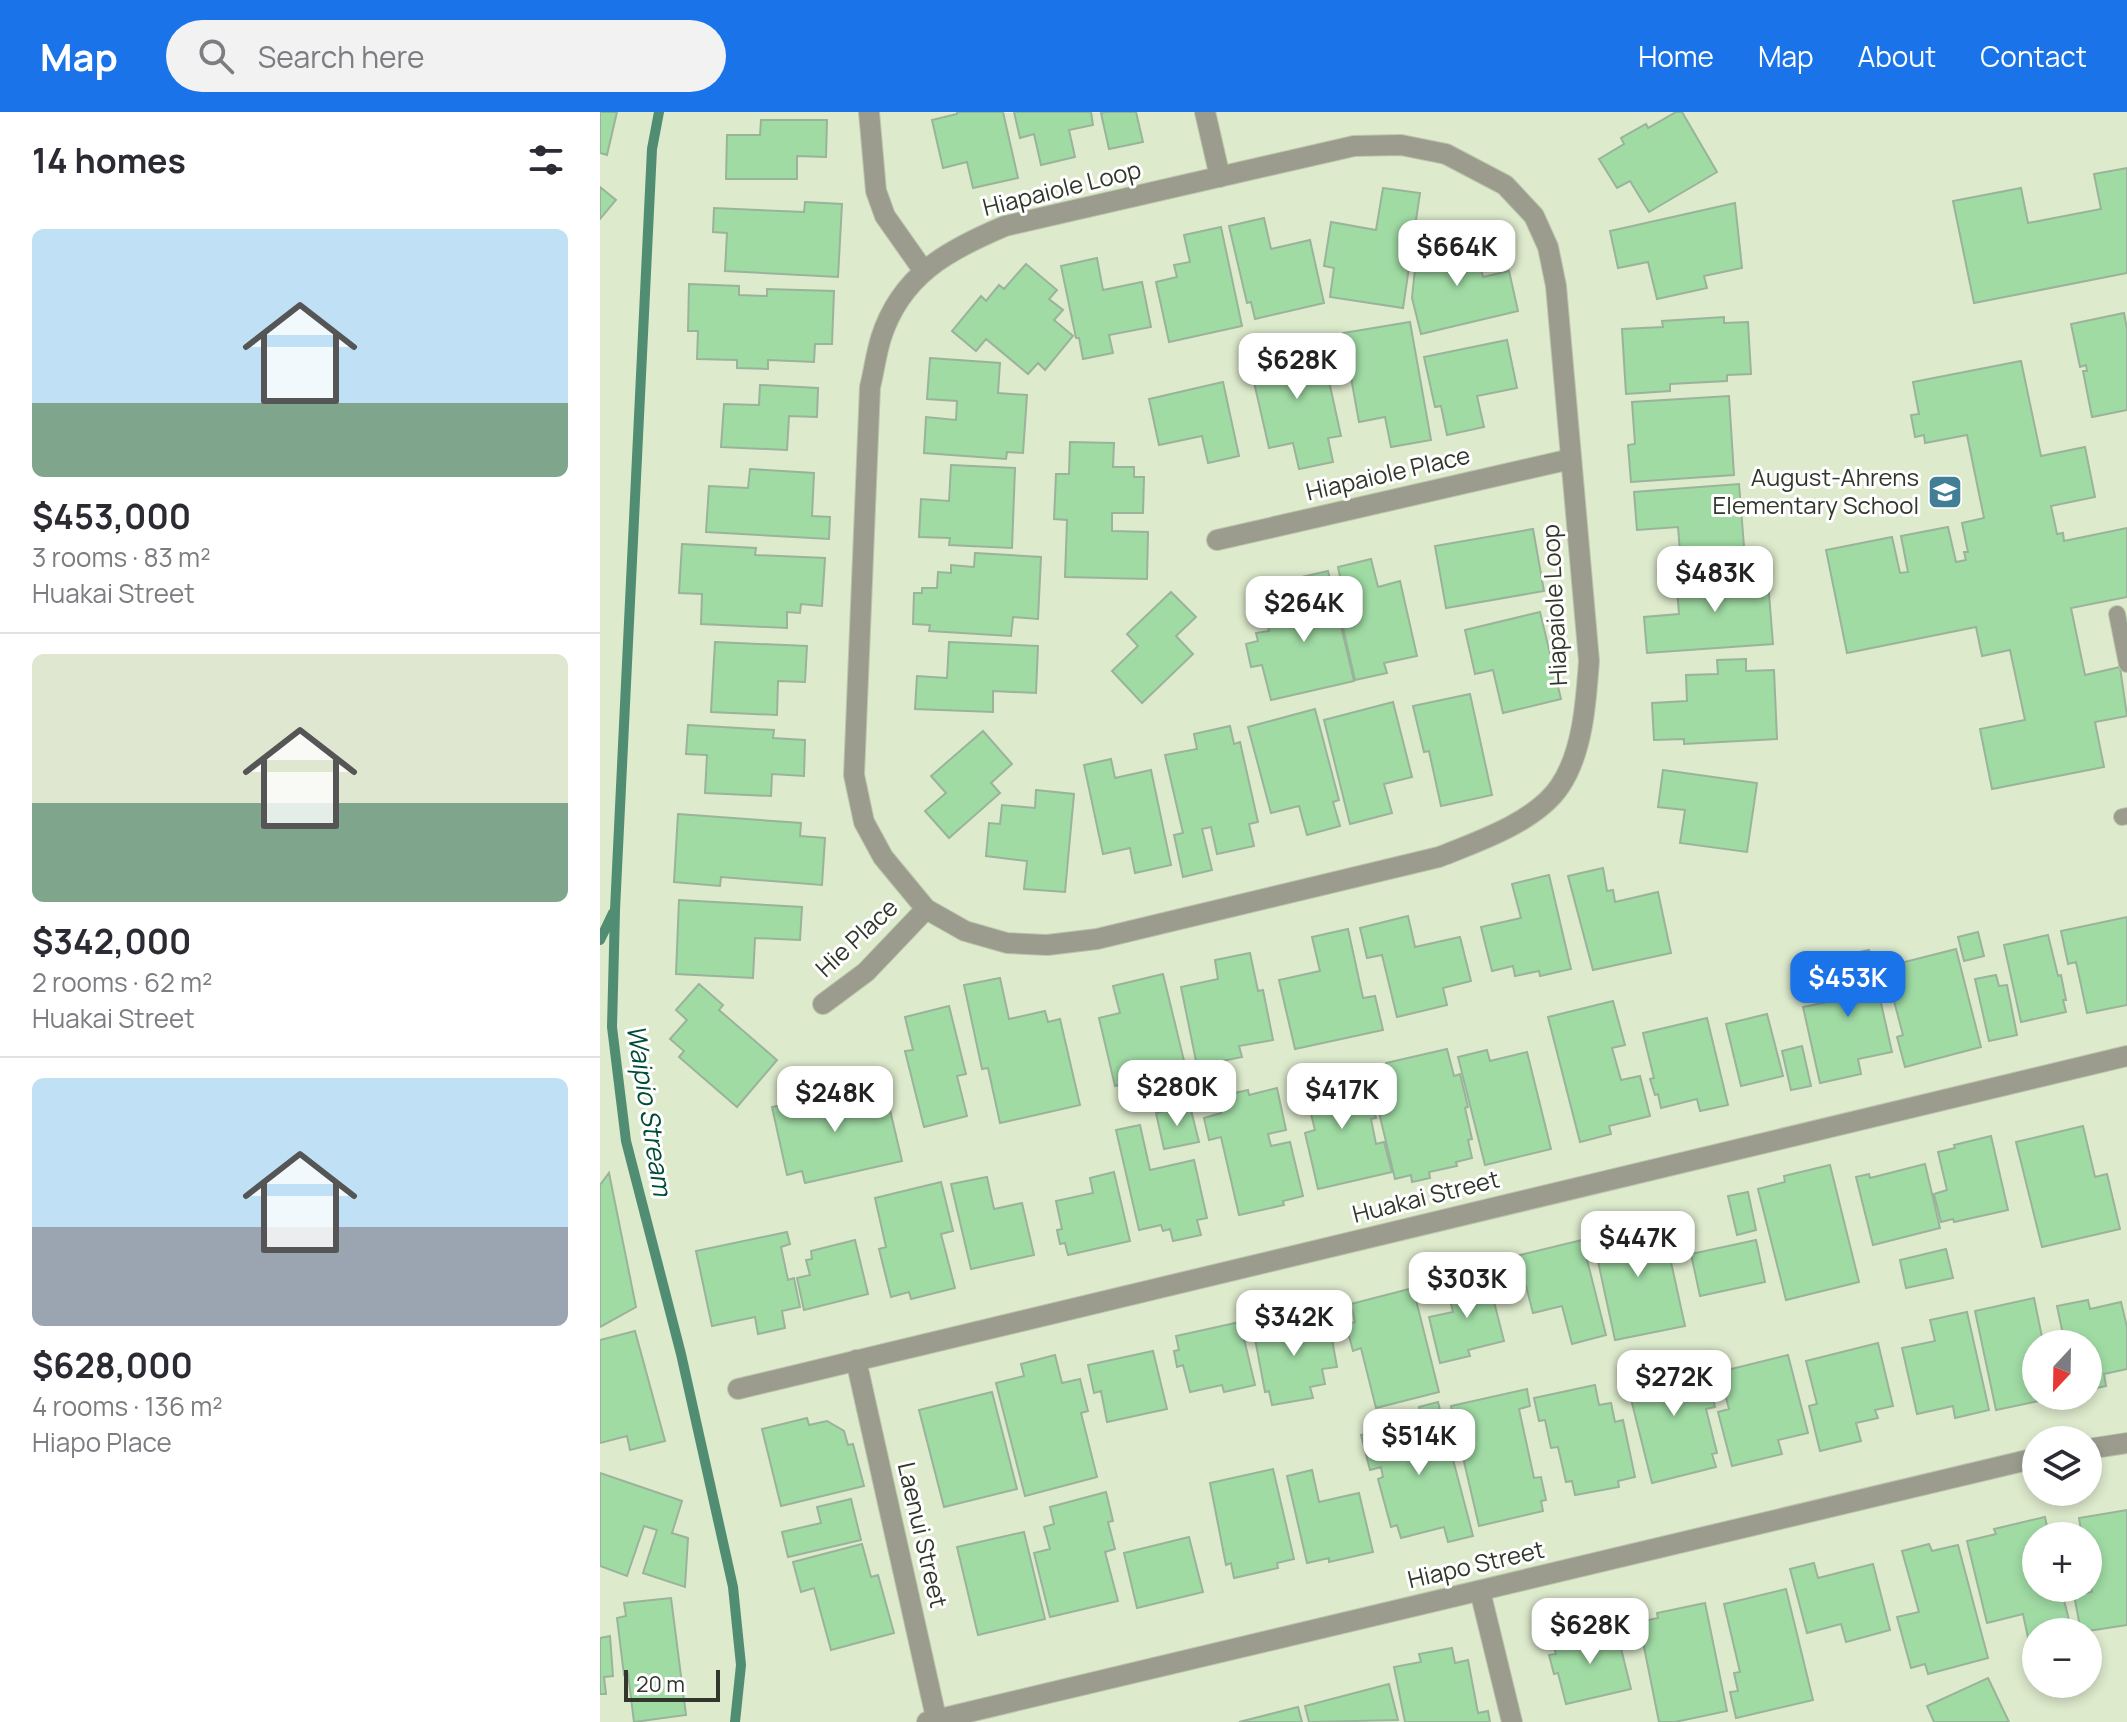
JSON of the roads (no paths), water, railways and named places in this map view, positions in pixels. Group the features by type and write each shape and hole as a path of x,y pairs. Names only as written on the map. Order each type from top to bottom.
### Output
{"street":[{"path":"869,112 876,191 885,216 923,270"},
{"path":"1205,112 1220,177"},
{"name":"Hiapaiole Loop","path":"1401,145 1446,154 1505,185 1534,216 1548,247 1556,286 1589,661 1586,707 1577,747 1559,787 1528,816 1492,836 1439,857 1097,939 1047,945 1007,943 965,931 926,909 883,857 864,822 854,775 870,387 881,337 899,299 923,270 961,244 1005,226 1354,146 1401,145"},
{"name":"Hiapaiole Place","path":"1217,540 1571,459"},
{"name":"Hie Place","path":"823,1004 866,972 926,909"},
{"name":"Huakai Street","path":"738,1389 2127,1056"},
{"name":"Laenui Street","path":"856,1360 934,1721"},
{"path":"2102,1447 2127,1443"},
{"name":"Hiapo Street","path":"934,1721 2022,1461"},
{"path":"1480,1591 1512,1722"}],"lane":[{"path":"2117,614 2127,664"}],"waterway":[{"name":"Waipio Stream","path":"659,112 652,149 612,1027 626,1141 681,1354 733,1587 741,1665 735,1722"},
{"path":"600,940 613,913"}],"place":[{"name":"August-Ahrens Elementary School","path":"1945,492"}]}
